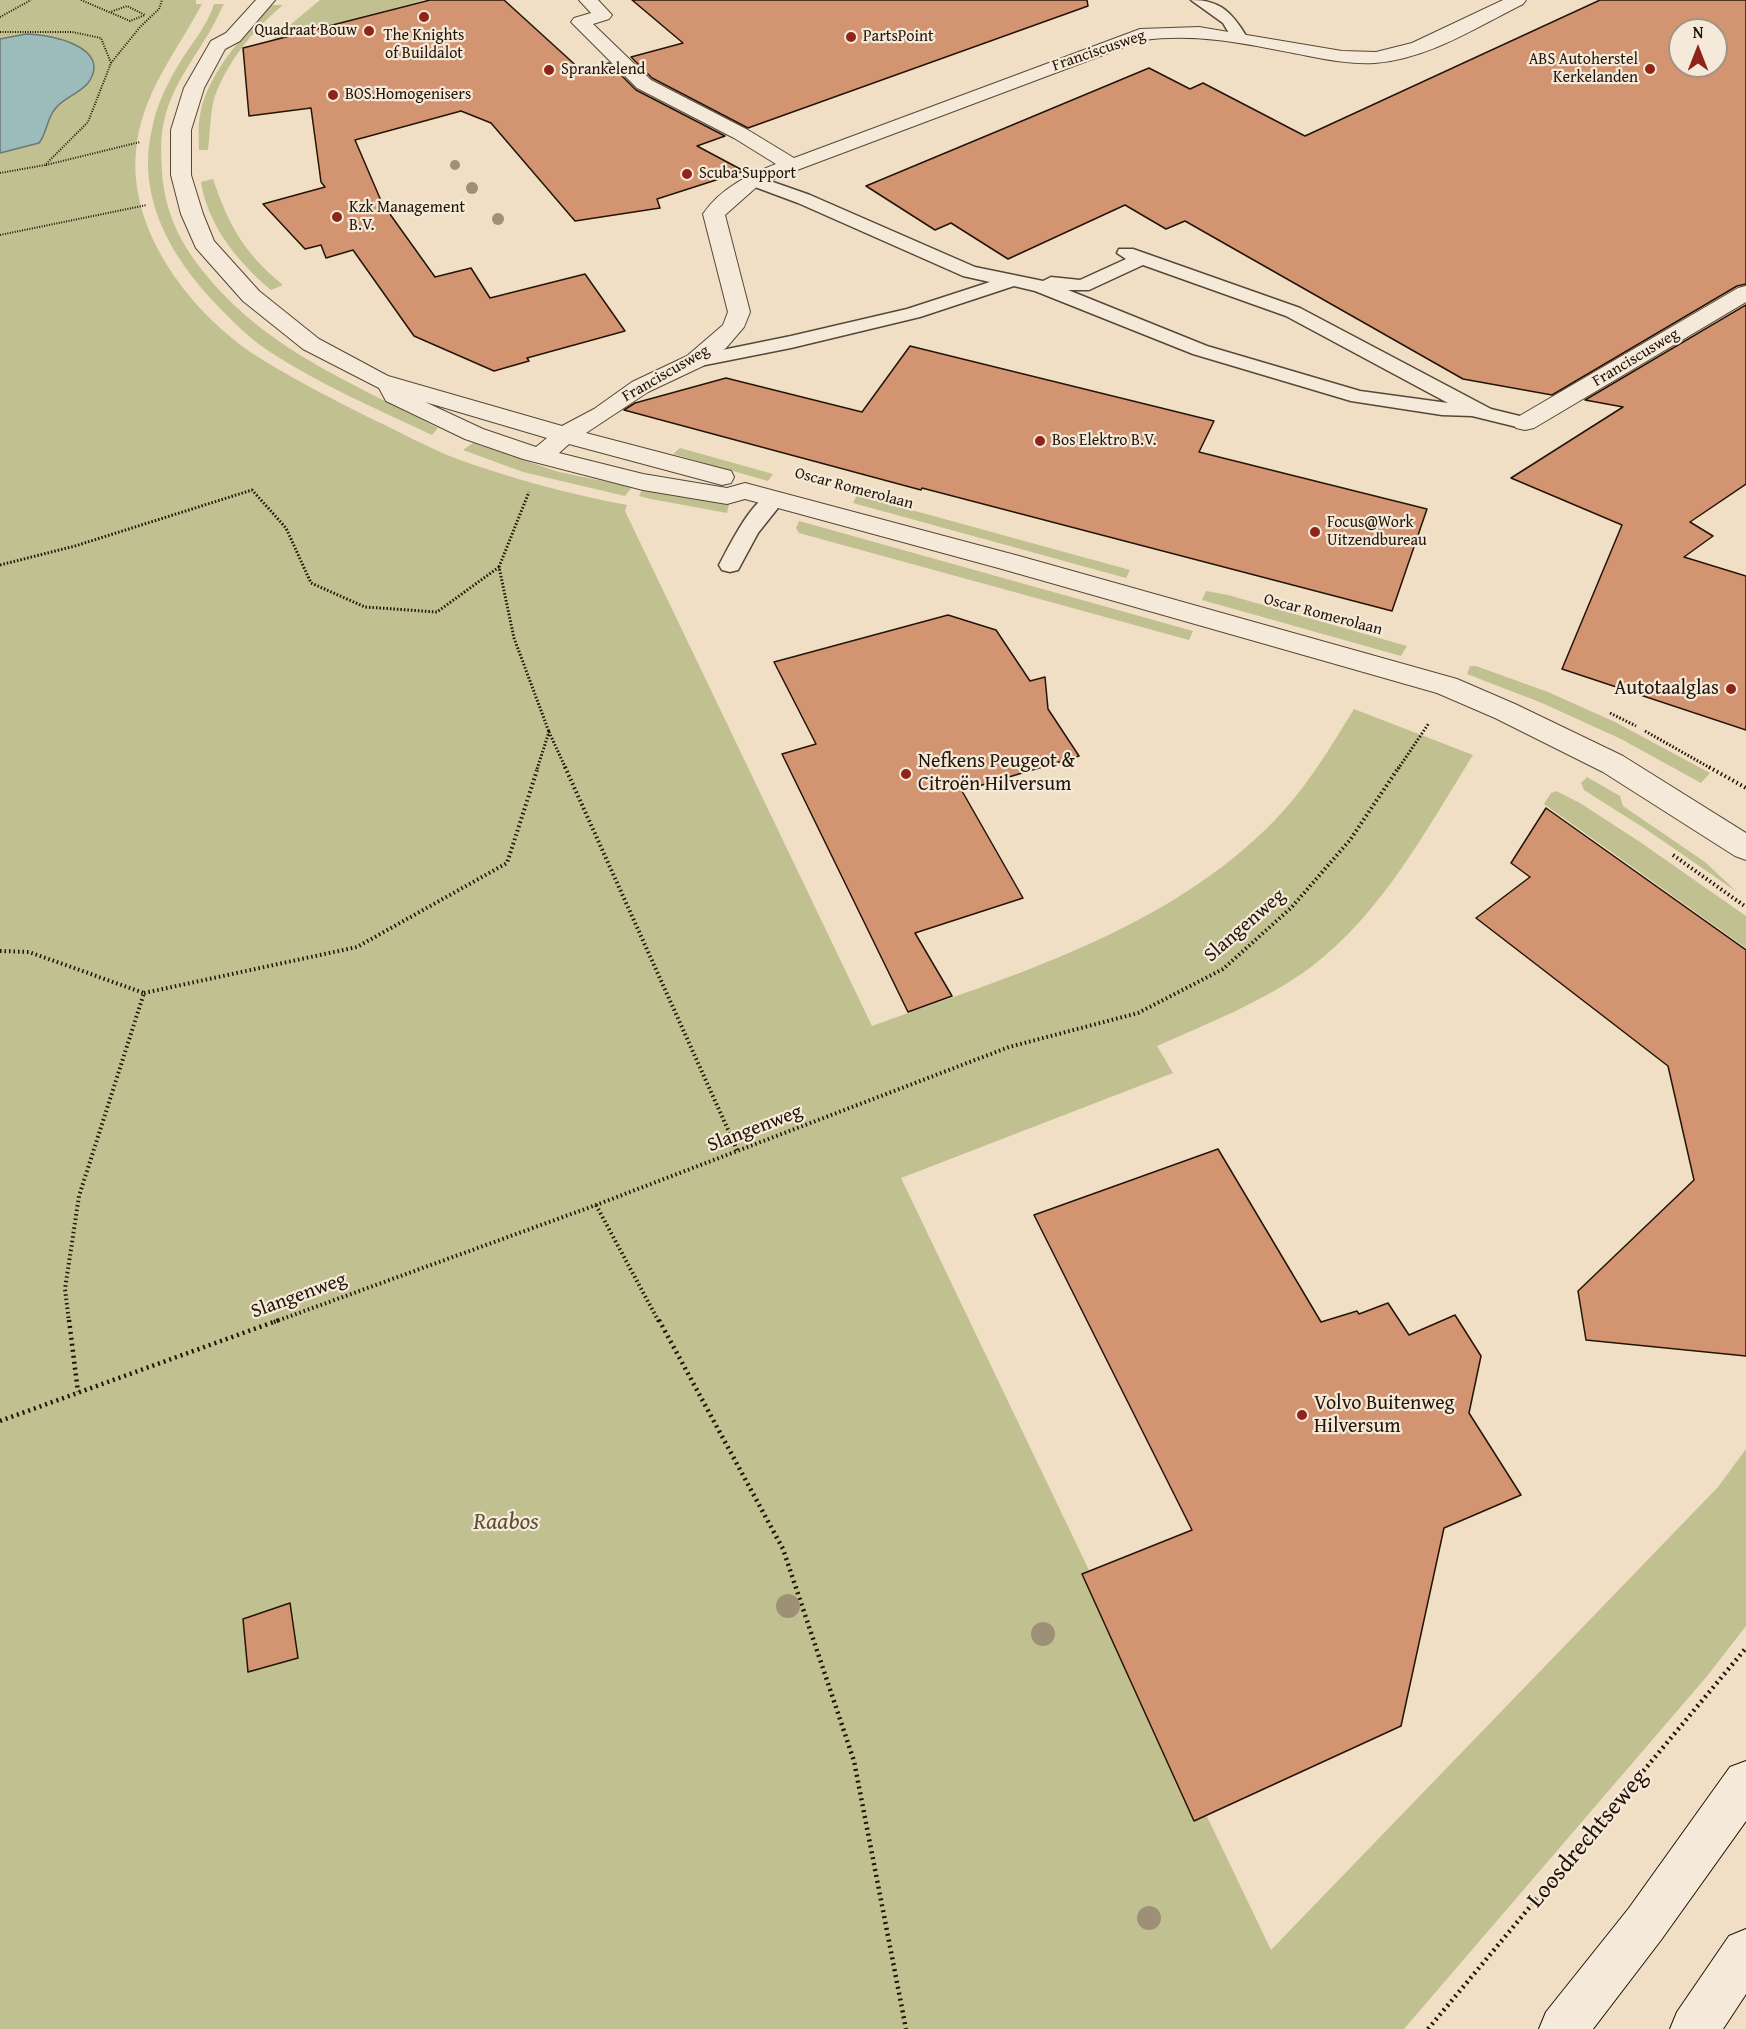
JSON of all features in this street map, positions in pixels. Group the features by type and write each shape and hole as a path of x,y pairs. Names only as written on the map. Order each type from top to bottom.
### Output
{"street":[{"name":"Oscar Romerolaan","path":"266,0 233,37 218,45 194,88 181,130 181,175 192,214 204,243 251,296 311,344 345,364 389,383 565,435 735,480 745,491 774,500 1010,562 1447,686 1613,764 1746,848"},
{"path":"588,0 603,15 580,22 644,84 741,134 793,166"},
{"name":"Franciscusweg","path":"540,456 565,435 602,414 640,387 695,361 718,343 733,327 739,312 714,214 727,200 753,180 1140,35 1196,30 1343,57 1387,56 1411,49 1517,0"},
{"name":"Oscar Romerolaan","path":"218,45 214,39 224,21"},
{"name":"Franciscusweg","path":"1525,423 1746,293"},
{"name":"Oscar Romerolaan","path":"389,383 394,396 474,434 540,456 644,482 716,495 727,496 745,491"},
{"path":"1563,2029 1645,1924 1746,1783"},
{"path":"1694,2029 1746,1953"}],"lane":[{"path":"1199,0 1229,20 1239,37"},
{"path":"753,180 804,199 970,272 1051,290 1200,350 1358,397 1442,409 1476,410"},
{"path":"1115,249 1293,312 1484,414 1525,423"},
{"path":"695,361 791,342 913,313 1011,280 1082,286 1143,259"},
{"name":"Oscar Romerolaan","path":"729,565 749,530 774,500"}],"path":[{"path":"0,17 31,0"},
{"path":"81,0 130,21 145,15 127,6 110,12"},
{"path":"45,165 88,122 111,63 140,27 159,9 162,0"},
{"path":"0,32 72,32 101,38 111,63"},
{"path":"0,173 45,165 143,141"},
{"path":"0,235 147,205"},
{"path":"0,565 75,546 252,490 286,528 311,583 365,607 437,612 499,567 530,490"},
{"path":"499,567 513,638 549,732 738,1152"},
{"path":"1607,712 1626,720 1746,788"},
{"name":"Slangenweg","path":"0,1421 596,1205 1009,1047 1138,1013 1223,969 1291,908 1350,840 1425,730"},
{"path":"0,951 30,952 144,993 357,947 507,863 549,732"},
{"path":"78,1392 64,1289 79,1196 144,993"},
{"path":"596,1205 783,1549 854,1761 906,2029"},
{"name":"Loosdrechtseweg","path":"1428,2029 1746,1648"}],"green space":[{"name":"Raabos","path":"0,0 196,0 196,4 202,4 152,92 139,130 136,151 136,182 143,212 154,241 170,269 210,319 234,339 258,357 344,405 432,448 473,465 539,485 627,505 625,511 872,1026 1033,968 1086,946 1137,921 1186,892 1232,859 1287,807 1318,767 1354,709 1473,755 1420,841 1382,896 1360,921 1337,945 1293,979 1236,1011 1157,1046 1173,1073 901,1178 1271,1950 1718,1487 1746,1449 1746,1626 1708,1675 1404,2029 0,2029"},
{"path":"320,0 424,0 322,28 268,55 262,53 272,40"},
{"path":"214,4 224,4 174,92 162,130 163,185 169,211 186,248 227,298 253,322 311,362 438,428 432,435 329,386 263,347 216,304 200,286 172,246 153,202 148,154 152,129 160,101 168,84 204,26"},
{"path":"272,5 283,5 252,36 226,72 214,99 208,150 199,150 199,122 202,105 216,73 237,44"},
{"path":"213,179 225,211 239,238 258,262 283,285 271,290 247,268 226,242 210,213 201,182"},
{"path":"473,443 559,472 632,487 625,496 523,472 463,450"},
{"path":"680,448 773,474 768,481 673,454"},
{"path":"643,488 729,504 727,513 639,496"},
{"path":"857,495 1130,570 1126,578 853,503"},
{"path":"799,521 1193,631 1189,640 799,533 796,528"},
{"path":"1206,591 1228,595 1407,646 1401,656 1202,600"},
{"path":"1470,666 1476,666 1548,692 1615,722 1710,773 1701,783 1621,739 1542,703 1467,674"},
{"path":"1587,777 1620,796 1623,806 1705,862 1737,892 1584,790 1581,783"},
{"path":"1556,791 1580,803 1640,842 1746,916 1746,948 1544,804 1551,793"}],"water":[{"path":"26,34 63,40 75,45 93,60 94,71 84,87 55,109 39,143 0,153 0,39"}],"building":[{"path":"430,0 504,0 582,71 609,63 636,90 725,136 697,146 744,171 657,199 660,208 575,221 491,123 461,111 355,140 382,203 435,277 471,268 490,298 585,274 625,331 527,358 529,361 494,371 414,336 353,250 326,258 321,245 305,249 263,204 325,187 321,182 311,108 249,116 243,48"},
{"path":"632,0 1087,0 1088,6 748,128 652,78 631,57 683,43"},
{"path":"1600,0 1746,0 1746,284 1737,286 1552,395 1463,379 1185,221 1166,229 1125,205 1008,259 951,223 935,230 866,186 1149,68 1190,89 1203,83 1305,136"},
{"path":"1746,305 1746,484 1690,522 1713,536 1684,557 1746,576 1746,730 1562,669 1622,525 1511,478 1623,407 1585,400"},
{"path":"910,346 1214,421 1199,452 1427,509 1392,611 922,488 921,490 624,410 635,403 726,378 862,412"},
{"name":"Nefkens Peugeot & Citroën Hilversum","path":"948,615 996,630 1030,681 1045,677 1048,709 1079,756 962,791 1023,898 915,933 952,996 908,1012 782,754 816,744 774,662"},
{"path":"1546,808 1746,950 1746,1356 1586,1340 1578,1291 1694,1180 1668,1066 1476,918 1530,877 1511,863"},
{"path":"1218,1149 1321,1322 1357,1311 1359,1314 1388,1303 1409,1335 1455,1315 1481,1356 1469,1413 1521,1495 1444,1528 1401,1726 1194,1821 1082,1574 1192,1530 1034,1215"},
{"path":"290,1603 298,1658 248,1672 243,1619"}],"place":[{"name":"The Knights of Buildalot","path":"424,17"},
{"name":"Quadraat Bouw","path":"369,31"},
{"name":"PartsPoint","path":"851,37"},
{"name":"ABS Autoherstel Kerkelanden","path":"1650,69"},
{"name":"Sprankelend","path":"549,70"},
{"name":"BOS.Homogenisers","path":"333,95"},
{"name":"Scuba Support","path":"687,174"},
{"name":"Kzk Management B.V.","path":"337,217"},
{"name":"Bos Elektro B.V.","path":"1040,441"},
{"name":"Focus@Work Uitzendbureau","path":"1315,532"},
{"name":"Autotaalglas","path":"1731,689"},
{"name":"Nefkens Peugeot & Citroën Hilversum","path":"906,774"},
{"name":"Volvo Buitenweg Hilversum","path":"1302,1415"}]}
